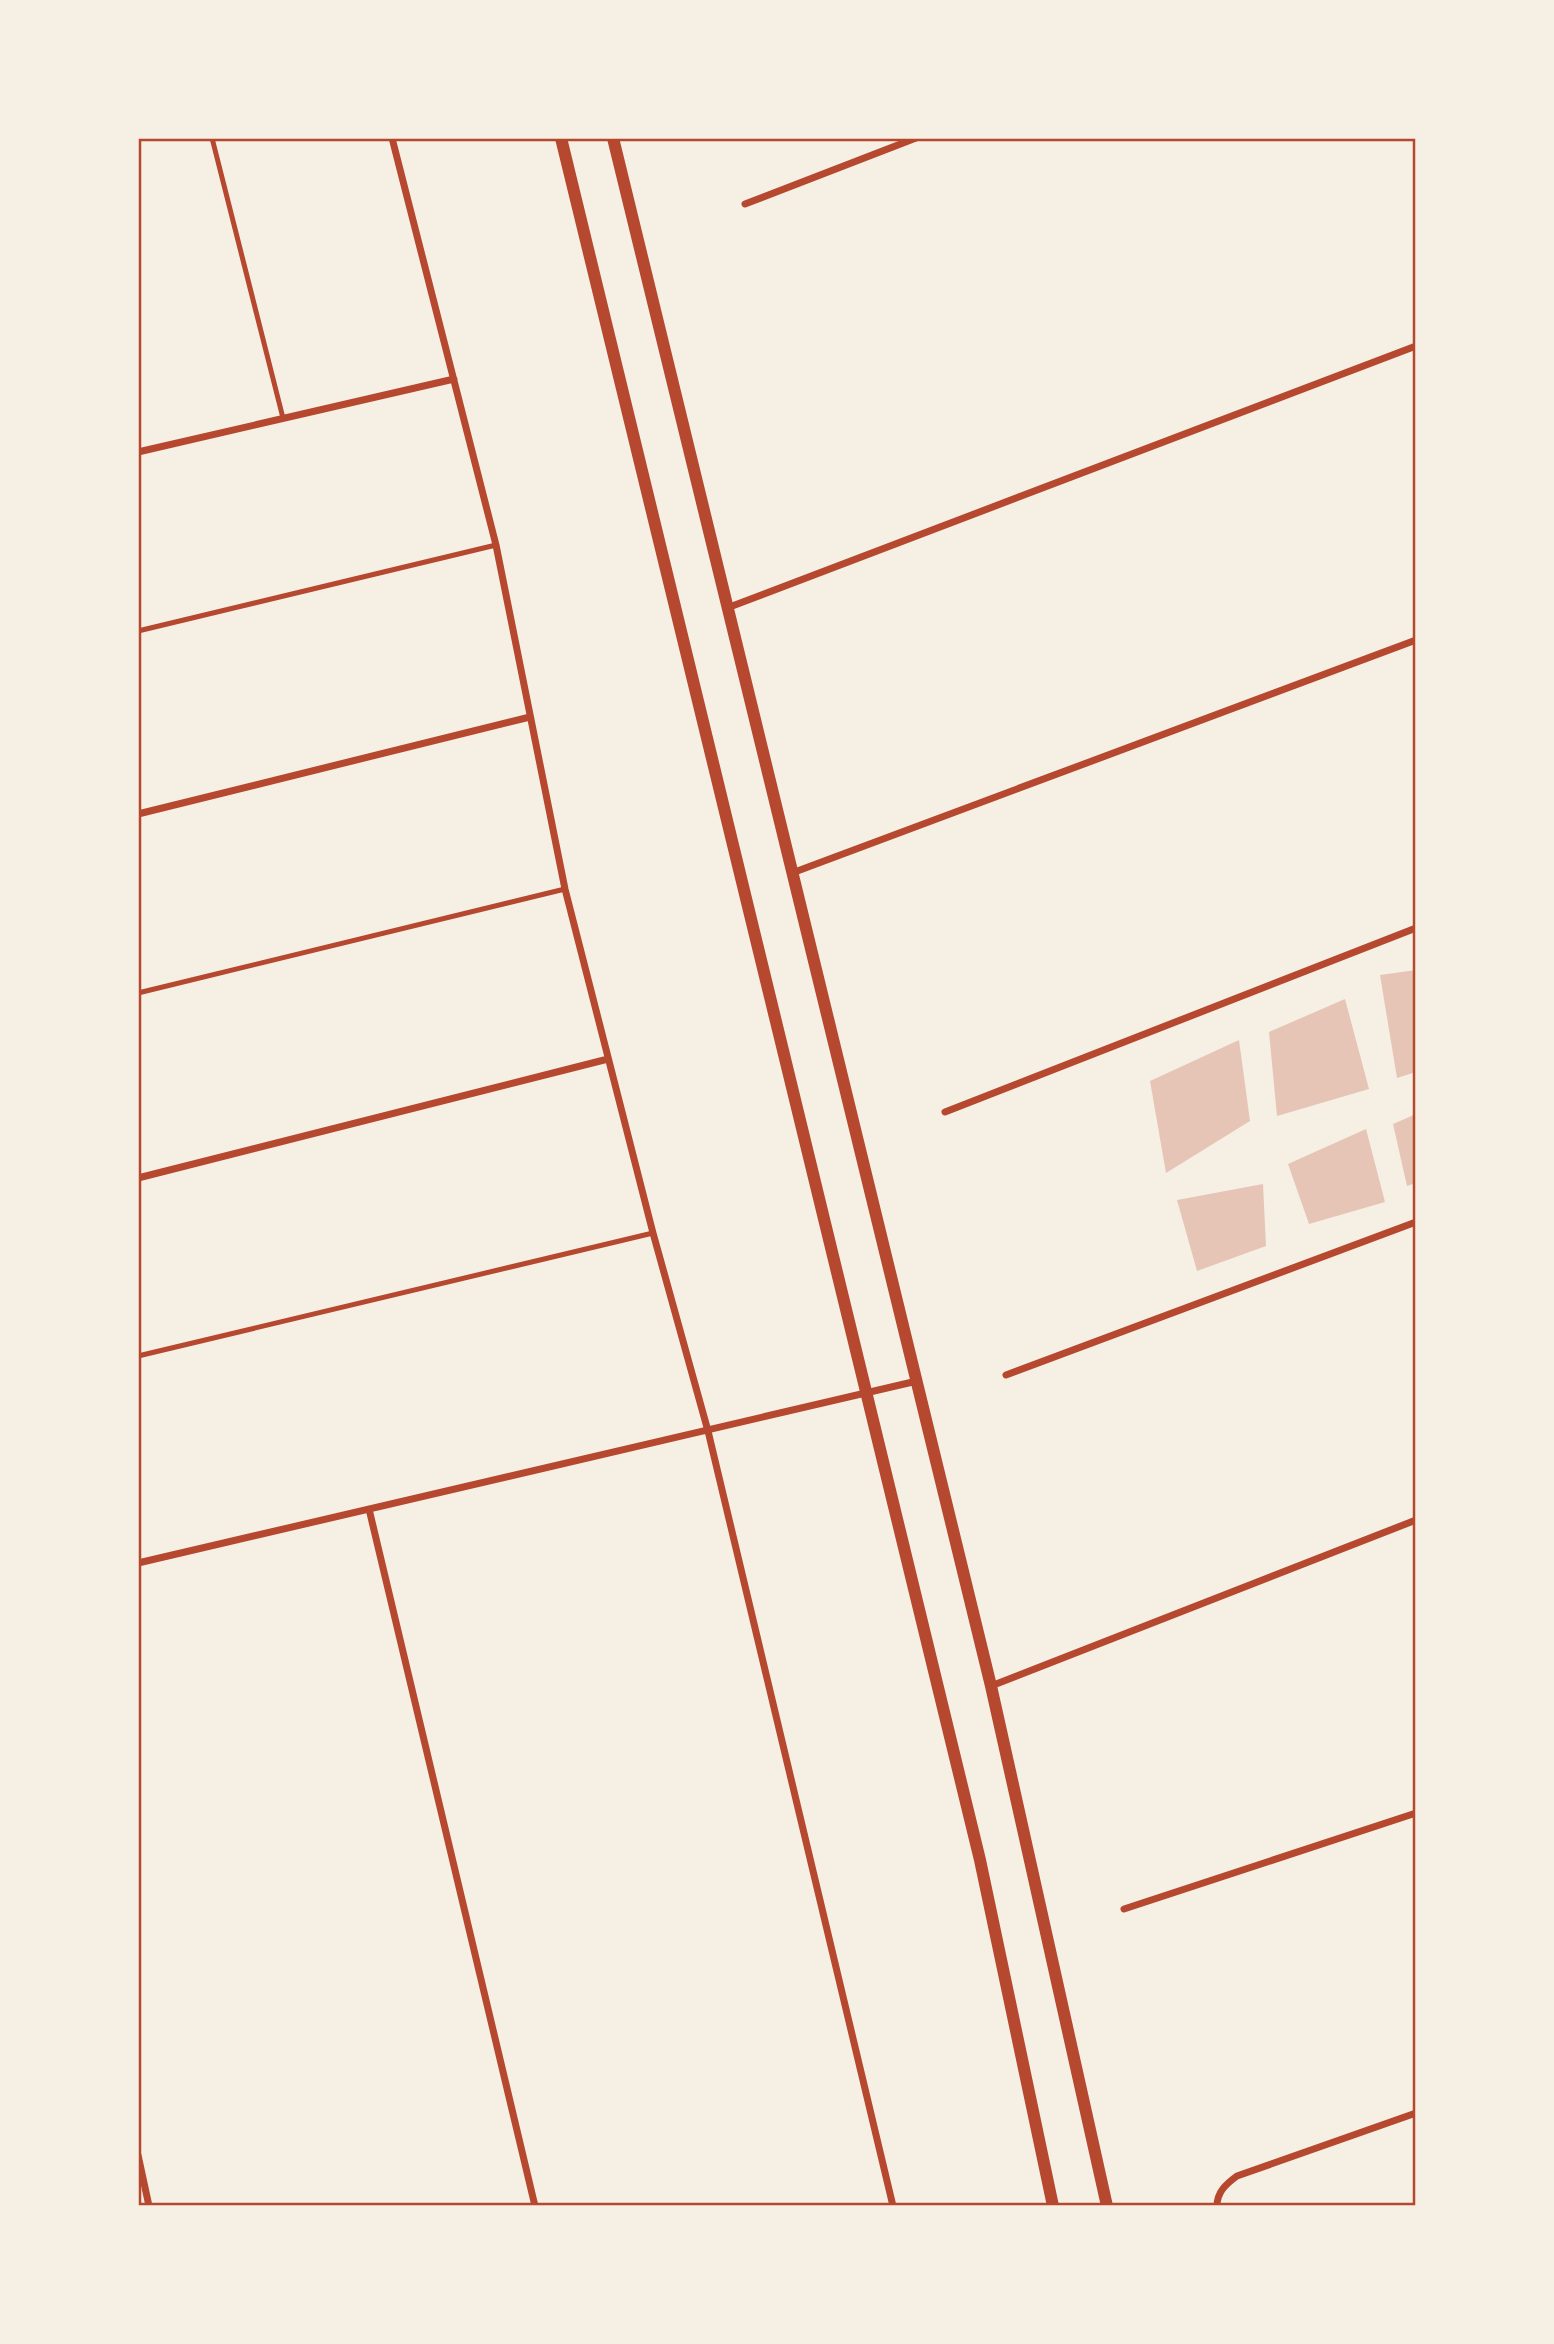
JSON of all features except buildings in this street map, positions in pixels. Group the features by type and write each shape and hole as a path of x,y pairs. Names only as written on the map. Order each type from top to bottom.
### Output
{"street":[{"path":"392,138 496,545 565,889 653,1233 708,1431 894,2206"},
{"path":"561,138 980,1860 1053,2206"},
{"path":"613,138 991,1686 1107,2206"},
{"path":"745,204 916,138"},
{"path":"727,608 1416,346"},
{"path":"138,452 454,379"},
{"path":"792,873 1416,640"},
{"path":"138,814 530,717"},
{"path":"944,1112 1416,928"},
{"path":"138,1178 608,1059"},
{"path":"1006,1375 1416,1222"},
{"path":"138,1563 917,1381"},
{"path":"369,1509 535,2206"},
{"path":"991,1686 1416,1520"},
{"path":"1124,1909 1416,1813"},
{"path":"1217,2206 1217,2198 1225,2185 1237,2176 1416,2113"},
{"path":"138,2155 149,2206"}],"lane":[{"path":"212,138 283,418"},
{"path":"138,631 496,545"},
{"path":"138,993 565,889"},
{"path":"138,1356 653,1233"}]}
